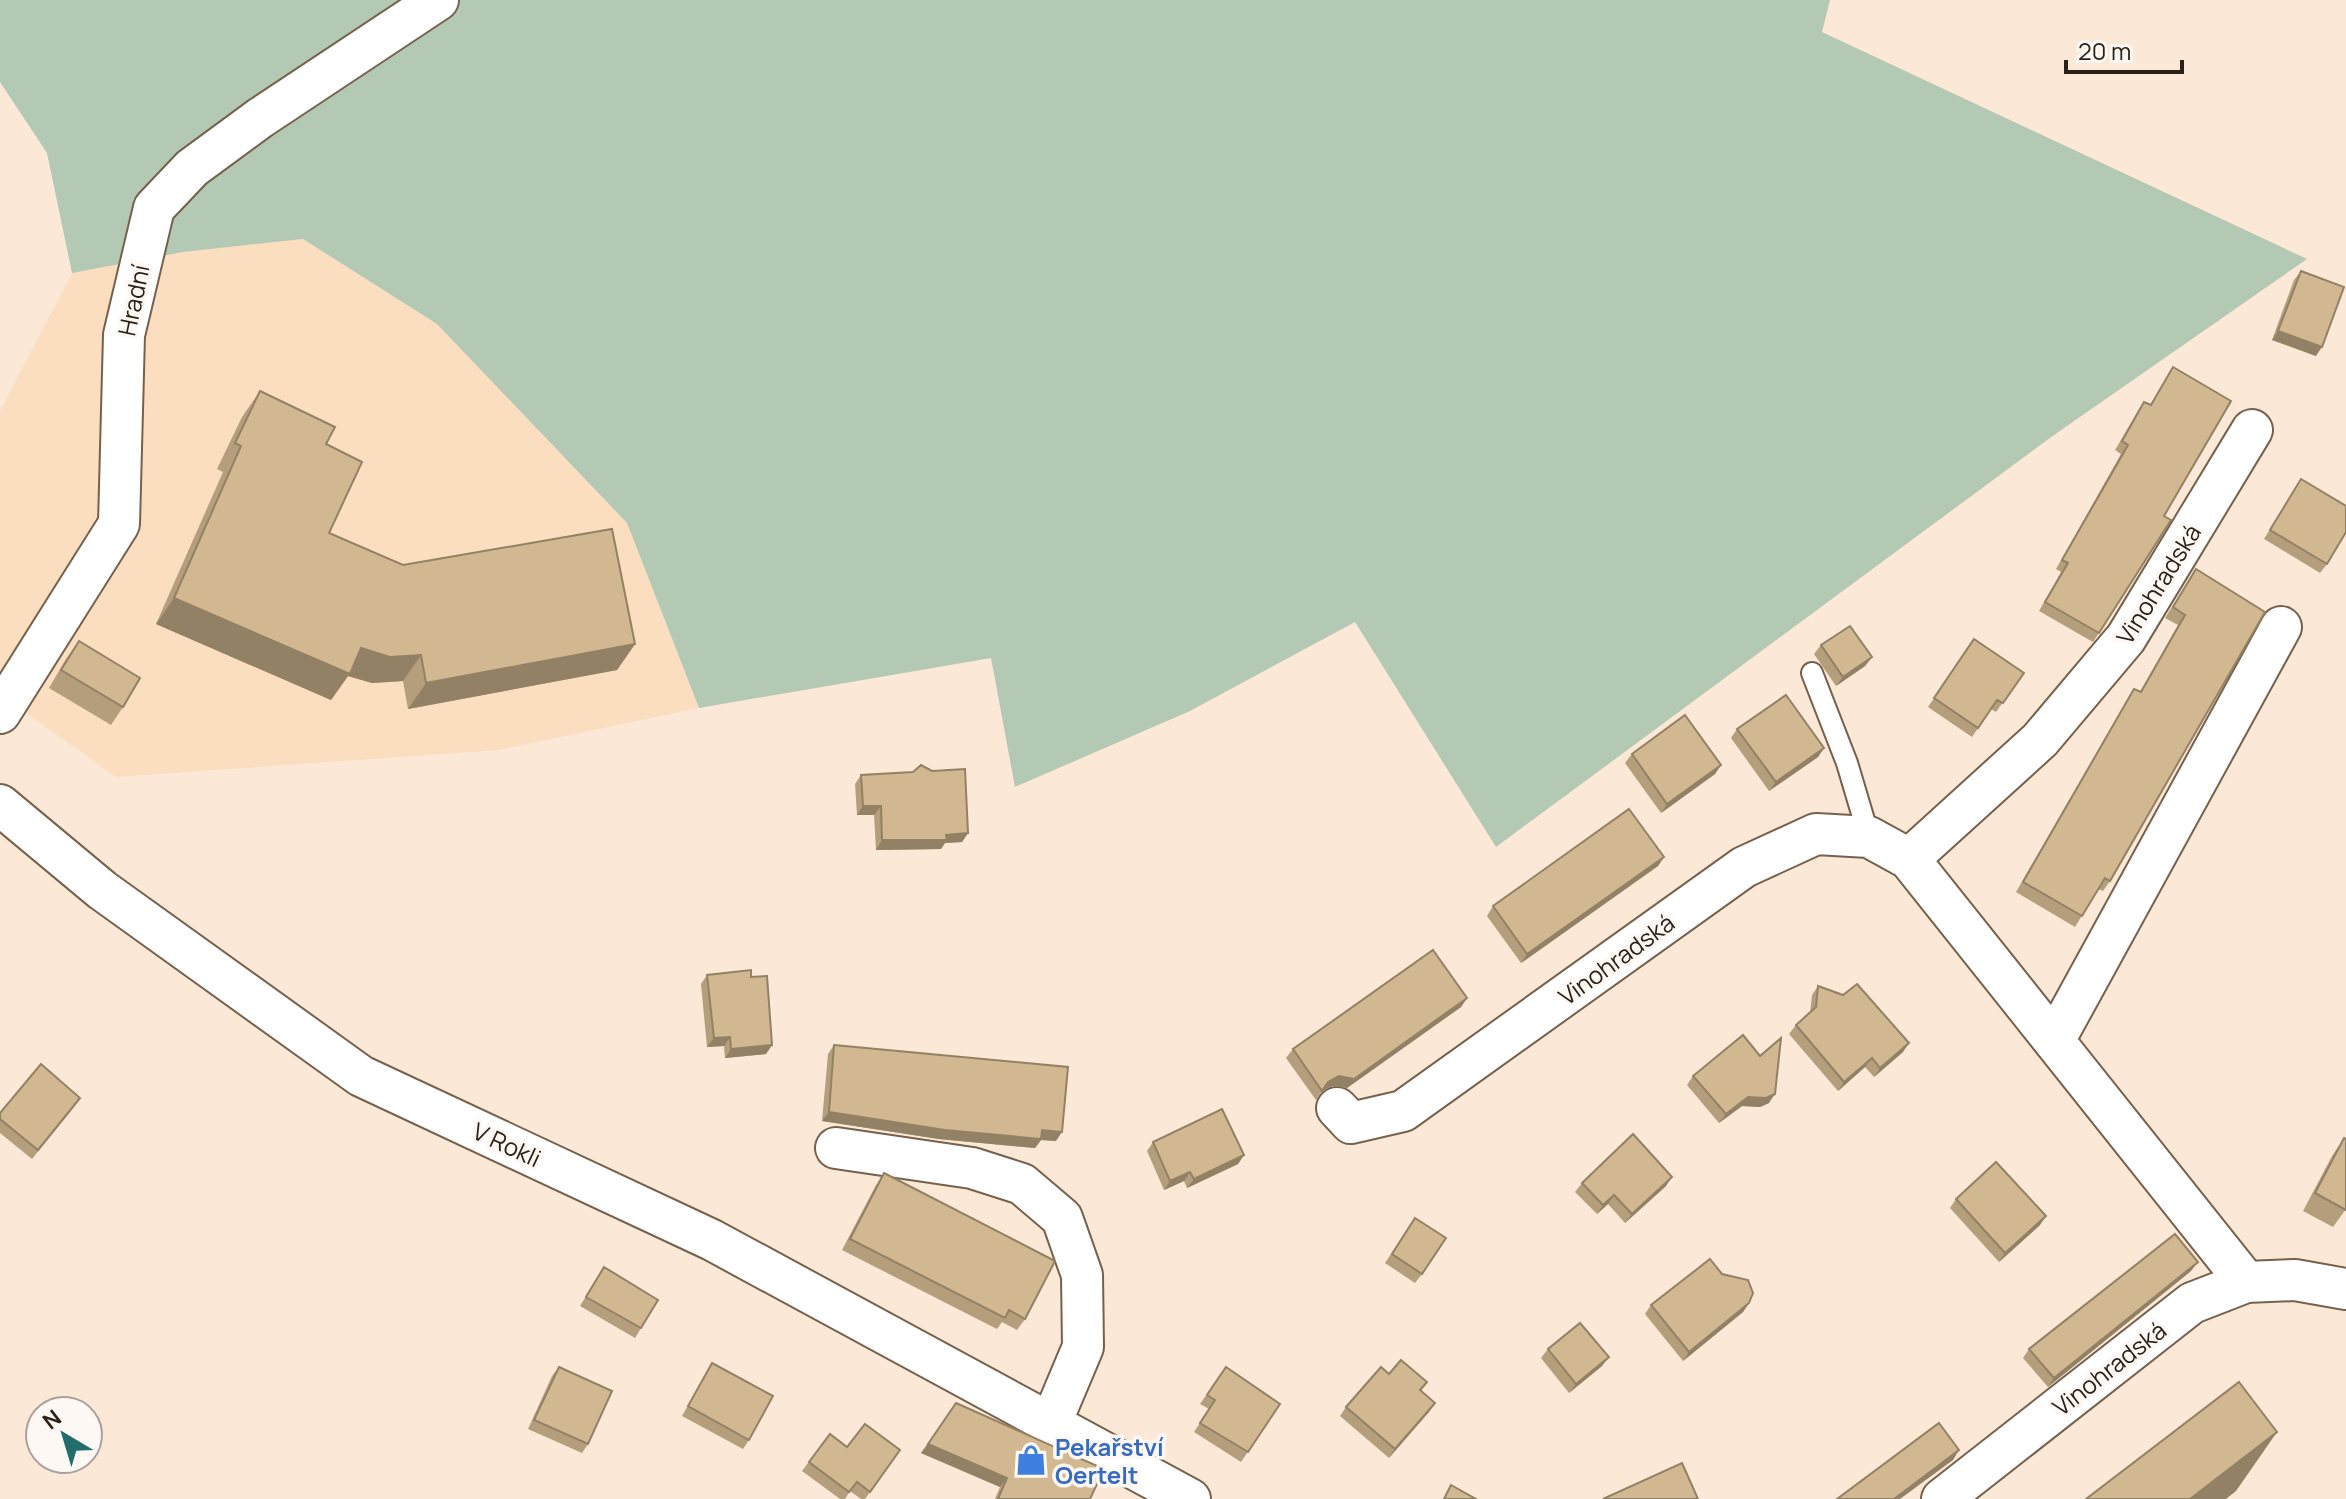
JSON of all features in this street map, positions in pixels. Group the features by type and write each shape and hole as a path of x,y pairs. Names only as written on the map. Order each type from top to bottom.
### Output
{"street":[{"name":"Hradní","path":"0,713 119,524 124,335 154,208 192,168 416,7"},
{"name":"Vinohradská","path":"1909,859 2040,740 2126,638 2252,430"},
{"path":"2054,1041 2281,627"},
{"name":"V Rokli","path":"0,805 102,890 361,1076 712,1240 1051,1423 1139,1491 1190,1499"},
{"name":"Vinohradská","path":"1337,1108 1351,1123 1403,1111 1744,867 1816,834 1869,837 1909,859 2246,1282"},
{"path":"836,1148 972,1168 1022,1184 1062,1218 1082,1275 1083,1347 1051,1423"},
{"name":"Vinohradská","path":"1942,1499 2192,1303 2246,1282 2295,1280 2346,1289"}],"lane":[{"path":"1812,673 1847,763 1869,837"}],"shaded area":[{"path":"303,239 437,324 627,523 699,708 499,750 116,777 0,694 0,411 72,273 183,252"}],"green space":[{"path":"0,0 1830,0 1822,32 2307,259 2054,435 1496,847 1355,622 1190,711 1015,787 991,658 699,708 627,523 437,324 303,239 183,252 72,273 47,153 0,82"}],"building":[{"path":"2301,271 2344,287 2322,347 2278,331"},
{"path":"2173,367 2231,401 2164,516 2171,520 2099,633 2045,602 2068,563 2062,560 2128,445 2122,441 2144,402 2151,405"},
{"path":"260,391 335,427 326,444 362,462 329,533 403,565 612,529 635,644 426,683 421,655 390,657 361,648 350,674 174,598 241,446 235,443"},
{"path":"2301,479 2346,506 2346,532 2327,564 2270,530"},
{"path":"2196,569 2265,612 2110,881 2105,878 2082,916 2023,882 2134,689 2141,692 2185,615 2173,607"},
{"path":"1850,626 1872,657 1843,677 1821,645"},
{"path":"1974,639 2024,673 2003,703 1997,700 1978,728 1934,698"},
{"path":"79,641 140,678 123,707 61,670"},
{"path":"1786,695 1824,748 1776,782 1737,729"},
{"path":"1685,715 1721,765 1667,804 1632,754"},
{"path":"921,765 932,771 965,769 968,833 946,835 947,840 882,840 881,806 863,806 861,775 913,772"},
{"path":"1629,809 1664,857 1527,954 1493,906"},
{"path":"1433,950 1467,998 1354,1079 1339,1076 1328,1082 1322,1091 1293,1049"},
{"path":"751,970 751,977 767,976 772,1045 731,1049 730,1037 714,1038 707,975"},
{"path":"1857,984 1909,1043 1880,1068 1872,1058 1844,1082 1796,1025 1816,1007 1818,986 1843,995"},
{"path":"1743,1035 1760,1056 1781,1038 1775,1094 1766,1098 1748,1097 1726,1114 1693,1076"},
{"path":"834,1045 1068,1067 1062,1132 1042,1130 1041,1139 945,1130 829,1112"},
{"path":"41,1064 80,1098 38,1150 0,1119 0,1113"},
{"path":"1222,1109 1244,1155 1194,1179 1190,1172 1170,1181 1153,1142"},
{"path":"1633,1134 1672,1177 1632,1214 1614,1195 1603,1205 1582,1183"},
{"path":"2346,1139 2346,1210 2315,1193"},
{"path":"1996,1162 2046,1216 2005,1253 1956,1199"},
{"path":"884,1173 1055,1261 1025,1319 1009,1310 1005,1318 850,1239"},
{"path":"1415,1218 1446,1238 1422,1274 1392,1254"},
{"path":"2175,1234 2198,1262 2054,1378 2029,1349"},
{"path":"1710,1259 1722,1274 1748,1280 1753,1293 1749,1303 1689,1352 1651,1305"},
{"path":"604,1267 658,1300 641,1328 586,1297"},
{"path":"1580,1323 1609,1357 1576,1384 1548,1349"},
{"path":"1401,1360 1427,1382 1420,1390 1435,1403 1395,1449 1346,1407 1381,1367 1389,1374"},
{"path":"712,1363 773,1396 749,1440 688,1406"},
{"path":"559,1367 612,1391 588,1444 534,1420"},
{"path":"1226,1367 1280,1404 1248,1452 1200,1423 1215,1400 1207,1395"},
{"path":"2239,1382 2277,1432 2190,1499 2086,1499"},
{"path":"956,1403 1104,1469 1090,1499 998,1499 1007,1478 928,1444"},
{"path":"1939,1423 1959,1450 1894,1499 1837,1499"},
{"path":"865,1424 900,1450 870,1492 857,1482 849,1492 809,1462 830,1434 847,1447"},
{"path":"1682,1463 1698,1499 1603,1499"},
{"path":"1451,1485 1476,1499 1444,1499"}],"place":[{"name":"Pekařství Oertelt","path":"1031,1460"}]}
